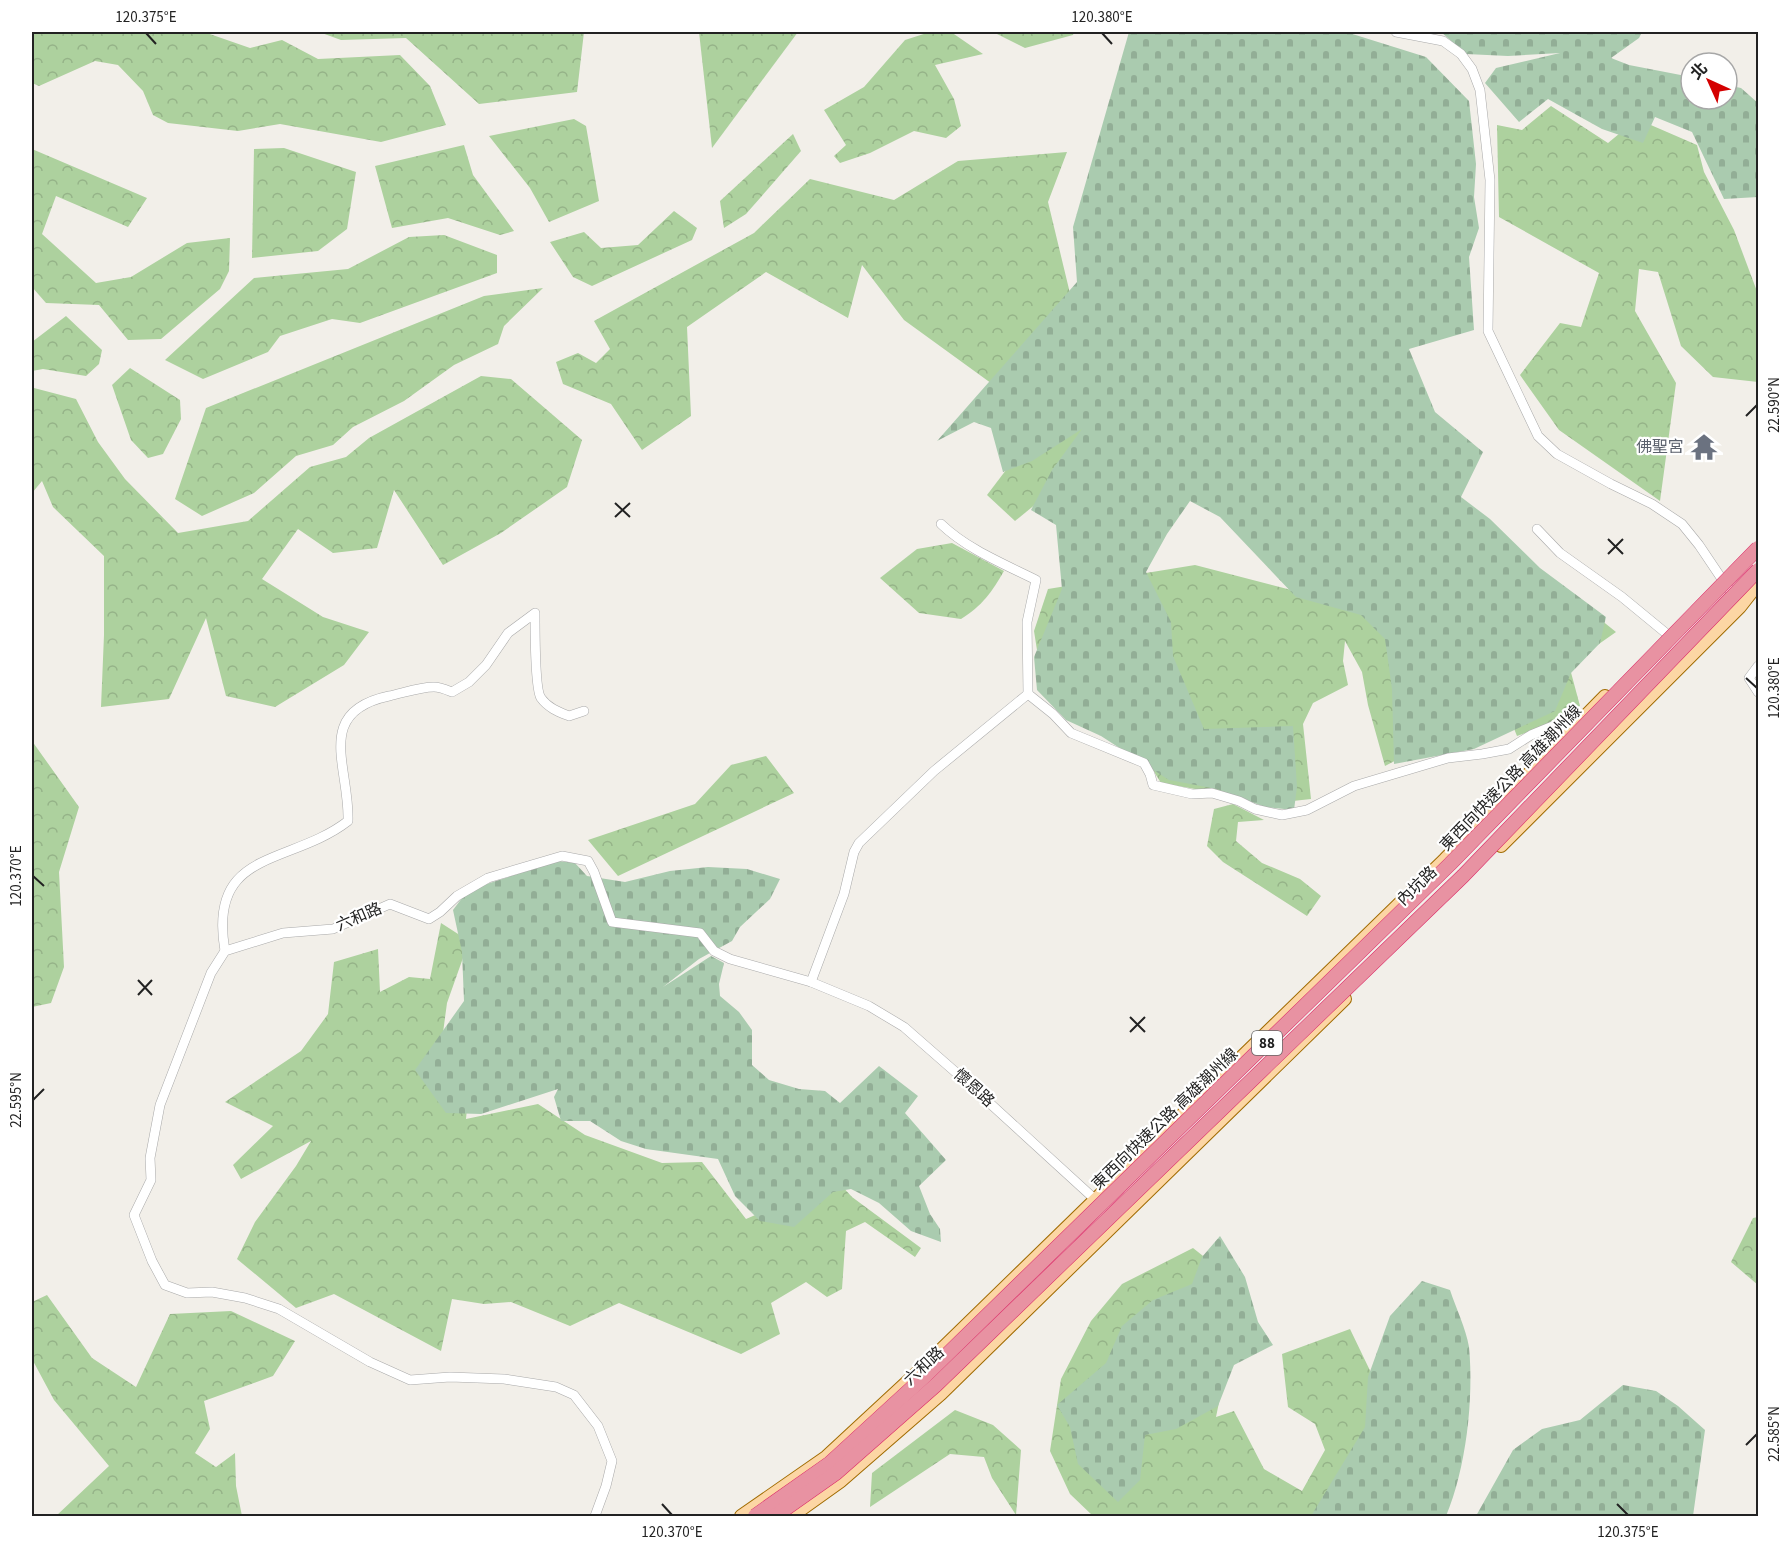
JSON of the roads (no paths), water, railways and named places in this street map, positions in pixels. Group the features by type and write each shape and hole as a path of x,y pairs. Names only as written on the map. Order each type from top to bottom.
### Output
{"highway":[{"name":"東西向快速公路 高雄潮州線","path":"755,1516 830,1463 926,1375 1450,864 1758,548"},
{"name":"東西向快速公路 高雄潮州線","path":"776,1516 836,1473 936,1385 1463,876 1758,570"}],"main road":[{"name":"內坑路","path":"1095,1200 1445,859 1723,579 1758,540"},
{"name":"內坑路","path":"1118,1221 1467,880 1740,607 1758,584"},
{"name":"六和路","path":"741,1516 826,1456 921,1370 1095,1200"},
{"name":"六和路","path":"792,1516 841,1481 941,1394 1118,1221"}],"street":[{"path":"1396,32 1443,41 1461,54 1472,69 1479,90 1490,180 1488,331 1538,436 1557,454 1652,504 1682,524 1700,545 1740,607"},
{"path":"941,524 951,534 1036,580 1027,621 1028,694"},
{"path":"1537,529 1560,553 1623,597 1667,634"},
{"path":"584,711 569,716 553,709 540,697 536,685 535,613 508,633 486,665 469,682 452,692 435,687 383,697 352,711 345,722 341,737 348,820 311,841 243,873 235,879 224,902 221,930 225,951 211,973 160,1105 150,1158 151,1180 134,1215 152,1262 165,1285 187,1293 212,1292 244,1298 279,1309 370,1362 410,1380 450,1377 504,1379 556,1387 574,1395 598,1426 612,1461 595,1516"},
{"path":"1758,666 1749,678 1758,692"},
{"path":"1028,694 1053,714 1071,733 1144,763 1153,785 1192,794 1212,793 1239,801 1255,809 1282,815 1307,810 1354,786 1448,758 1509,749 1531,735 1553,726 1575,726"},
{"path":"811,982 844,894 854,852 859,843 934,771 1028,694"},
{"name":"六和路","path":"225,951 283,933 333,929 390,904 429,919 457,896 488,878 562,856 588,861 612,922 700,933 714,951 730,959 811,982"},
{"name":"懷恩路","path":"811,982 868,1006 904,1027 1118,1221"}],"place":[{"name":"佛聖宮","path":"1704,447"}]}
